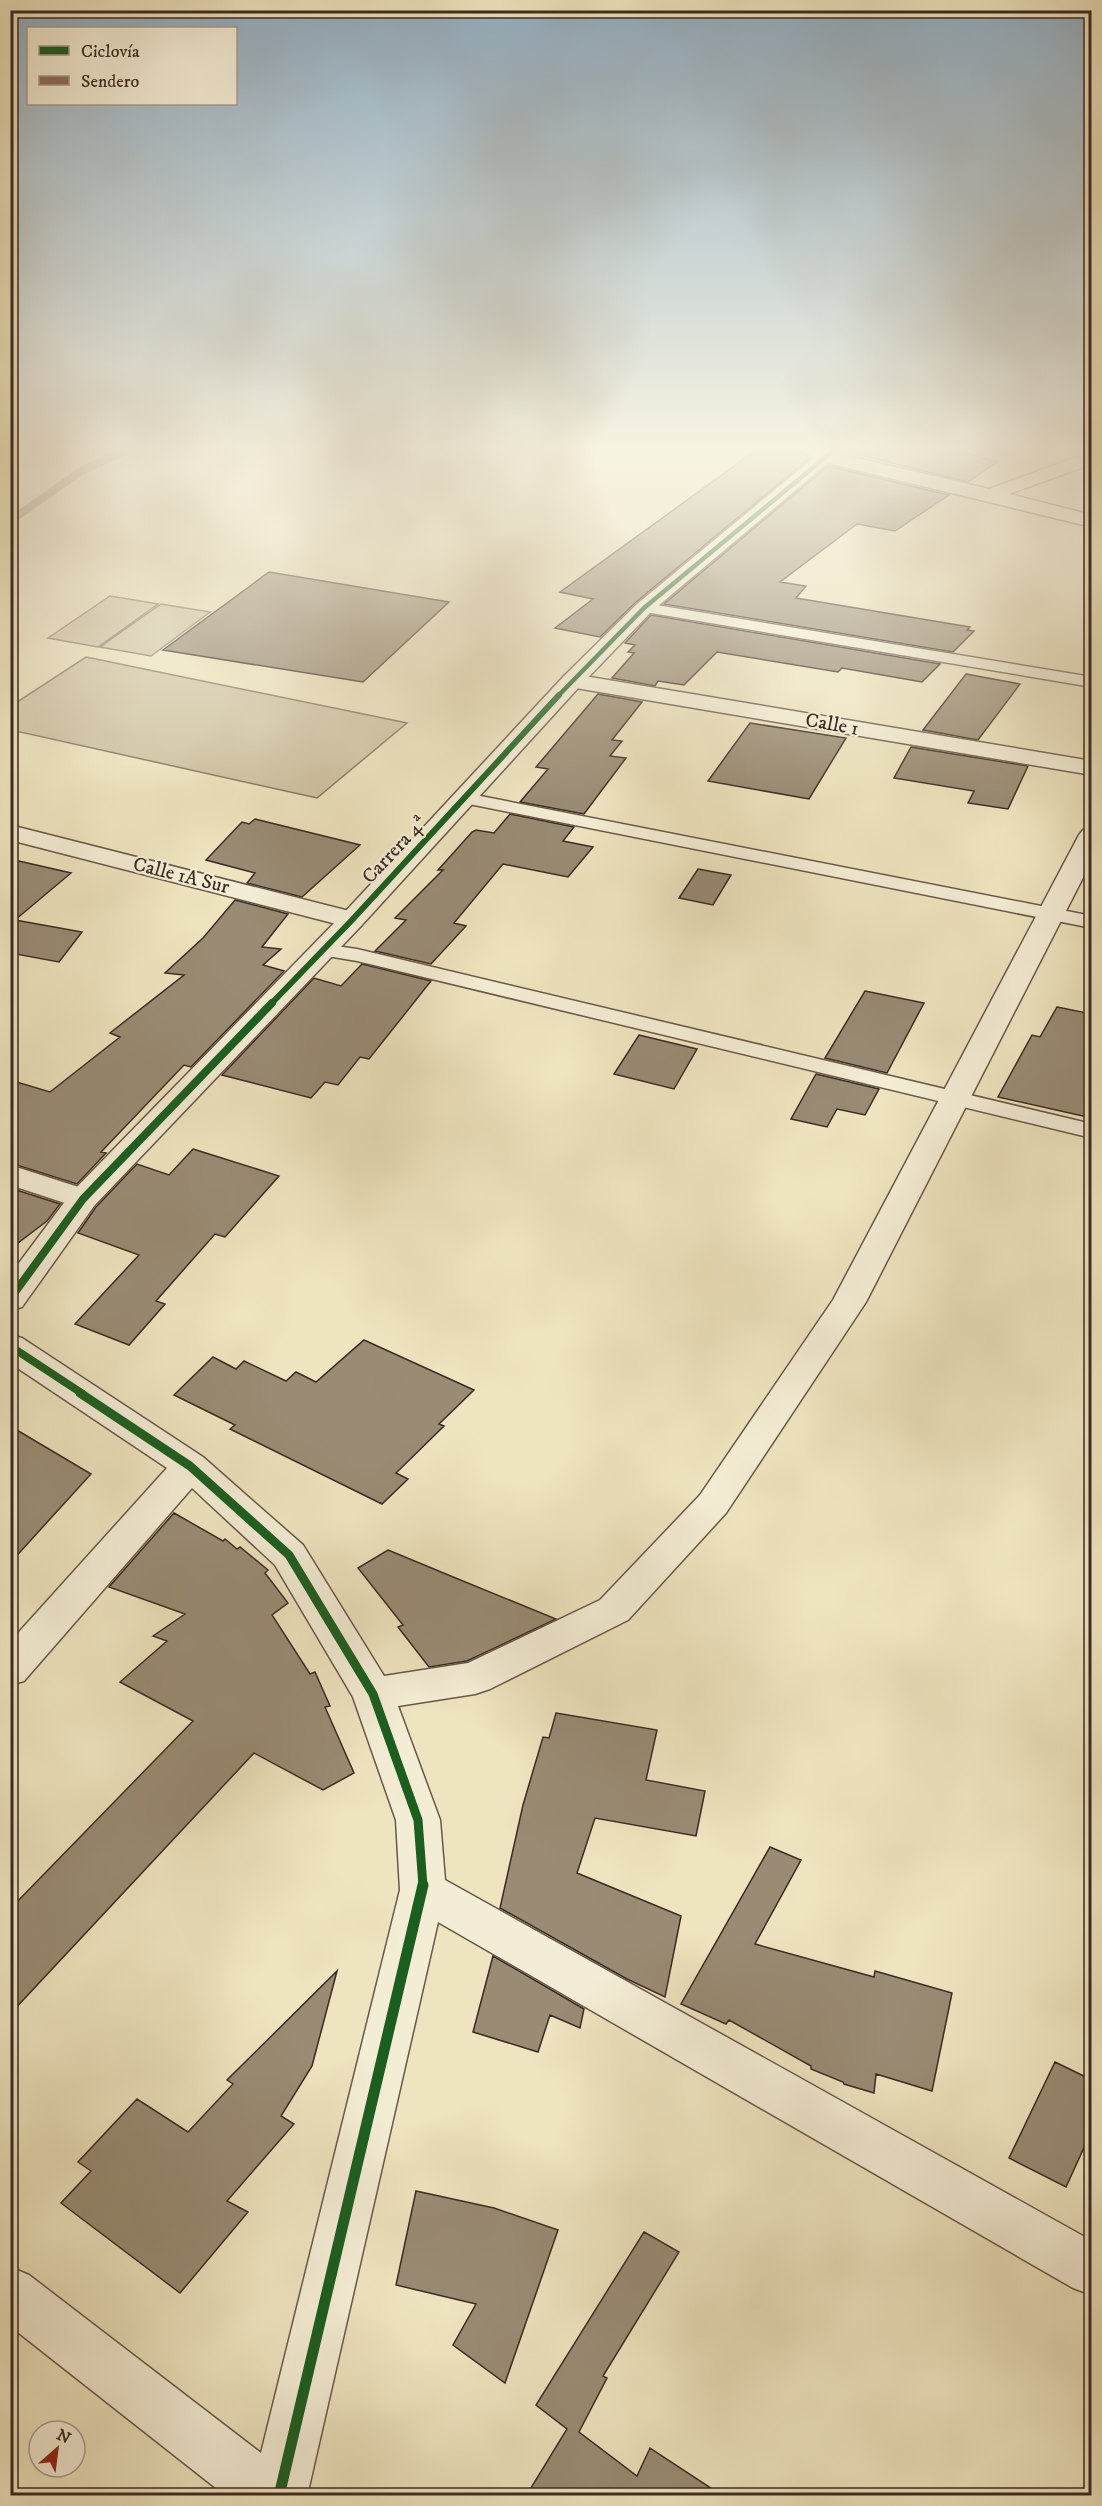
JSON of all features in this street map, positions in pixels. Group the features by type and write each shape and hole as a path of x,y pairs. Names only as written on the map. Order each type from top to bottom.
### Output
{"street":[{"name":"Carrera 4ª","path":"10,1299 83,1199 352,920 572,681 644,608 690,568"},
{"name":"Calle 1","path":"572,681 1092,768"},
{"name":"Calle 1A Sur","path":"10,832 352,920"},
{"path":"373,1694 475,1678 614,1610 713,1504 849,1302 1092,835"},
{"path":"10,1174 83,1199"},
{"path":"10,1347 190,1466 289,1556 373,1694 418,1820 423,1890 279,2496"},
{"path":"10,1670 190,1466"},
{"path":"423,1890 1092,2270"},
{"path":"10,2293 272,2496"}],"lane":[{"path":"644,608 1092,682"},
{"path":"465,798 1092,922"},
{"path":"322,950 380,960 1092,1131"}],"shaded area":[{"path":"110,596 158,604 98,647 48,638"},
{"path":"161,604 210,612 151,656 100,647"},
{"path":"86,657 407,723 317,798 11,730 11,706"}],"building":[{"path":"593,568 677,568 636,602 600,637 555,628 593,599 560,592"},
{"path":"707,568 799,568 780,582 806,586 796,598 970,627 967,630 974,631 953,652 664,604"},
{"path":"269,572 449,602 363,682 163,650"},
{"path":"651,615 940,664 922,682 842,668 838,672 717,652 684,685 658,681 655,686 612,678 634,653 628,652 635,645 625,643"},
{"path":"966,674 1020,684 978,740 923,730"},
{"path":"598,694 642,702 612,740 622,741 610,756 626,758 584,814 520,802 548,769 536,767"},
{"path":"750,723 846,738 809,799 708,781"},
{"path":"911,747 1028,766 1008,809 968,803 974,791 894,778"},
{"path":"510,814 574,827 563,841 593,847 568,877 503,864 454,923 466,926 431,964 375,951 406,920 395,918 443,870 438,870 472,832 476,830 494,833"},
{"path":"255,819 360,845 302,897 247,883 255,873 206,860 242,822 249,824"},
{"path":"10,859 71,873 15,920 82,932 59,962 10,953"},
{"path":"698,869 731,875 713,905 679,898"},
{"path":"235,900 288,914 262,947 281,949 263,965 284,971 191,1067 184,1065 101,1152 106,1153 77,1184 10,1163 10,1080 50,1092 120,1037 110,1033 184,975 165,973 203,938"},
{"path":"362,964 431,981 369,1059 360,1057 338,1085 325,1082 311,1098 222,1075 314,978 341,986"},
{"path":"865,991 924,1003 887,1073 825,1058"},
{"path":"1057,1007 1092,1014 1092,1118 998,1097 1032,1035 1040,1037"},
{"path":"639,1035 697,1049 674,1089 614,1074"},
{"path":"816,1074 879,1089 865,1115 837,1109 827,1127 791,1119"},
{"path":"193,1149 279,1176 225,1237 215,1234 156,1301 165,1304 129,1345 75,1324 139,1255 78,1233 96,1207 137,1164 169,1175"},
{"path":"10,1188 60,1204 47,1221 10,1249"},
{"path":"364,1340 474,1390 439,1424 444,1426 396,1473 408,1479 382,1504 230,1429 235,1425 174,1395 213,1357 236,1369 244,1361 286,1381 296,1372 316,1382"},
{"path":"10,1426 91,1474 10,1563"},
{"path":"174,1513 223,1541 225,1539 237,1549 240,1547 268,1570 265,1573 288,1603 272,1615 310,1674 315,1672 330,1706 325,1707 354,1773 323,1790 254,1753 10,2014 10,1909 193,1721 120,1682 167,1641 153,1636 185,1614 109,1587"},
{"path":"388,1550 556,1619 467,1661 429,1667 398,1627 403,1625 358,1568"},
{"path":"556,1713 657,1730 646,1780 705,1791 696,1836 595,1818 577,1873 681,1916 665,1997 627,1979 500,1908 523,1805 543,1737 549,1738"},
{"path":"770,1847 801,1860 755,1944 874,1977 875,1971 952,1993 932,2091 876,2074 874,2093 844,2084 811,2069 811,2066 729,2020 726,2024 681,2004"},
{"path":"493,1956 584,2009 580,2028 550,2015 538,2052 473,2032"},
{"path":"337,1971 312,2066 281,2116 294,2124 227,2201 248,2212 180,2293 61,2203 91,2171 78,2162 137,2099 188,2132 233,2084 227,2080"},
{"path":"1055,2062 1092,2080 1092,2130 1066,2187 1009,2158"},
{"path":"416,2191 494,2208 558,2230 505,2383 453,2345 476,2304 396,2285"},
{"path":"644,2232 679,2252 603,2376 607,2378 579,2432 637,2476 650,2448 723,2496 526,2496 567,2429 536,2405"}],"cycle path":[{"path":"10,1299 83,1199 352,920 572,681 644,608 692,568"},
{"path":"10,1346 190,1466 289,1555 373,1694 418,1820 423,1890 279,2496"}]}
